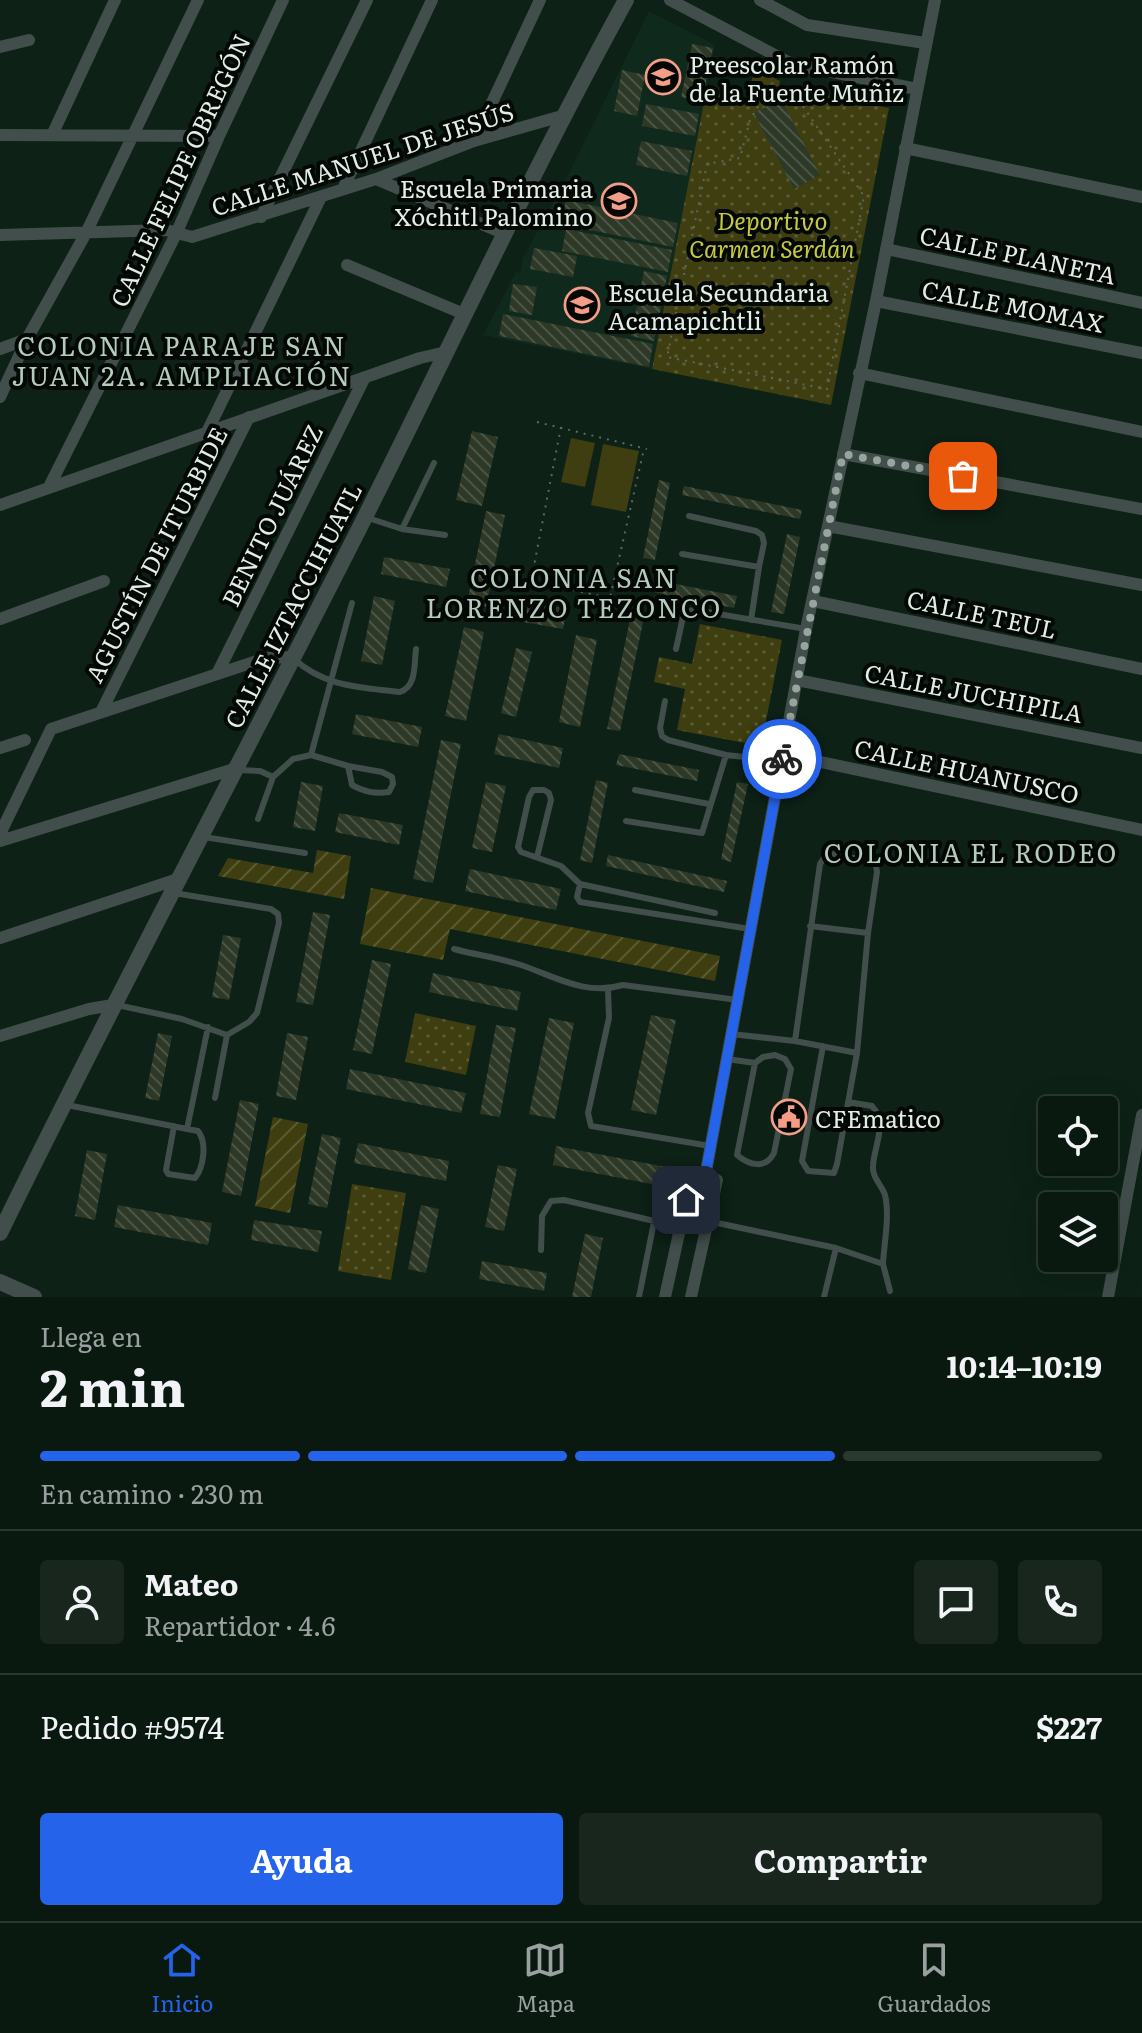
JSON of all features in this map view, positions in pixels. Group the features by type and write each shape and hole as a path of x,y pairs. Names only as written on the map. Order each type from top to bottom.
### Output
{"street":[{"path":"53,133 115,0"},
{"path":"0,397 27,339 86,233 131,133 198,0"},
{"name":"CALLE FELIPE OBREGÓN","path":"49,487 176,234 283,0"},
{"path":"261,217 367,0"},
{"path":"343,189 432,0"},
{"path":"474,141 540,0"},
{"name":"CALLE IZTACCIHUATL","path":"0,1233 113,1005 365,517 562,116 626,0"},
{"path":"670,0 792,64 917,89"},
{"path":"760,0 807,25 925,43"},
{"path":"665,1297 680,1227 704,1177 711,1146 806,629 876,301 935,0"},
{"path":"0,47 29,40"},
{"name":"CALLE MANUEL DE JESÚS","path":"0,235 166,230 192,237 376,179 474,141 562,116"},
{"path":"0,135 131,133 219,136"},
{"path":"905,148 1142,197"},
{"path":"376,179 505,234"},
{"path":"207,432 321,197"},
{"name":"CALLE PLANETA","path":"886,249 1142,303"},
{"path":"347,265 464,314"},
{"name":"CALLE MOMAX","path":"876,301 1142,353"},
{"path":"0,349 27,339"},
{"path":"0,505 420,358 446,352"},
{"path":"859,373 1142,432"},
{"name":"BENITO JUÁREZ","path":"217,674 365,377"},
{"name":"AGUSTÍN DE ITURBIDE","path":"101,712 249,417"},
{"path":"843,454 1142,509"},
{"path":"828,526 1142,585"},
{"path":"0,619 104,581"},
{"name":"CALLE TEUL","path":"813,601 1142,669"},
{"path":"0,834 51,729 266,658 291,657"},
{"name":"CALLE JUCHIPILA","path":"797,680 1142,748"},
{"path":"0,748 25,740"},
{"name":"CALLE HUANUSCO","path":"782,757 1142,830"},
{"path":"0,841 234,769"},
{"path":"0,938 175,886"},
{"path":"0,1036 89,1009 113,1005"},
{"path":"1108,1297 1141,1123"},
{"path":"691,1297 708,1221 704,1177"},
{"path":"0,1282 34,1297"}],"lane":[{"path":"402,529 434,463"},
{"path":"689,516 762,535 764,543 751,620"},
{"path":"365,517 402,529 445,535"},
{"path":"682,554 759,567"},
{"path":"311,755 352,603"},
{"path":"676,649 683,617 688,611 806,629"},
{"path":"291,657 310,674 329,682 400,692 412,683 416,649"},
{"path":"665,701 660,728 662,736 668,740 726,755 782,757"},
{"path":"258,819 273,777 293,759 311,755 382,772 392,777 389,792 374,794 352,785 348,766"},
{"path":"626,821 702,833 726,755"},
{"path":"234,769 260,771 273,777"},
{"path":"537,857 551,800 544,790 533,790 529,797 518,842 521,852 561,866 580,884 715,913"},
{"path":"635,790 709,804"},
{"path":"201,837 305,853"},
{"path":"795,1041 820,864 831,854 870,861 876,866 857,1053 834,1173 808,1171 802,1161 823,1046"},
{"path":"580,884 577,897 587,905 750,929"},
{"path":"175,886 271,909 278,914 279,923 257,1013 249,1022 227,1035 215,1098"},
{"path":"810,926 868,933"},
{"path":"454,949 521,965 567,984 608,989 623,985 738,1000"},
{"path":"608,989 609,1018 588,1113 591,1126 711,1146"},
{"path":"113,1005 138,1008 227,1035"},
{"path":"187,1129 208,1027"},
{"path":"731,1034 795,1041 857,1053"},
{"path":"727,1059 755,1063 763,1057 775,1055 785,1059 791,1069 774,1153 770,1161 761,1165 745,1162 737,1155 755,1063"},
{"path":"848,1102 872,1106 878,1112 880,1124 873,1174 885,1192 883,1264 890,1291"},
{"path":"63,1104 174,1126 198,1131 203,1137 201,1168 195,1178 168,1174 166,1170 174,1126"},
{"path":"541,1250 542,1216 551,1201 564,1200 680,1227"},
{"path":"708,1221 836,1248 883,1264"},
{"path":"639,1297 654,1222"},
{"path":"824,1297 836,1248"}],"path":[{"path":"794,93 864,196 827,389 667,357 707,164 740,158 750,120 765,94 794,93"},
{"path":"537,422 561,427 645,449 610,598 531,581 561,427"}],"shaded area":[{"path":"649,11 715,45 652,369 483,335 516,272 520,273 523,258"}],"green space":[{"name":"Deportivo Carmen Serdán","path":"754,68 780,81 779,87 889,108 831,405 652,369 706,92 748,100"},
{"path":"571,438 595,443 585,487 561,482"},
{"path":"603,444 639,451 626,512 591,505"},
{"path":"700,624 782,640 761,746 677,730 685,689 654,682 659,657 692,664"},
{"path":"317,850 351,856 344,899 218,876 228,858 313,873"},
{"path":"371,888 720,956 715,981 450,929 443,960 360,944"},
{"path":"415,1013 476,1026 466,1075 405,1062"},
{"path":"273,1117 308,1124 290,1213 255,1206"},
{"path":"352,1184 406,1193 391,1280 338,1271"}],"building":[{"path":"692,44 713,48 702,102 681,97"},
{"path":"622,70 645,75 637,116 614,111"},
{"path":"781,99 820,175 794,189 754,113"},
{"path":"646,104 699,114 695,136 642,126"},
{"path":"641,141 692,151 687,176 636,165"},
{"path":"566,200 678,223 673,247 561,224"},
{"path":"566,229 672,250 668,272 562,251"},
{"path":"534,248 577,256 573,277 530,269"},
{"path":"644,271 667,276 654,341 631,336"},
{"path":"513,284 537,287 532,315 509,311"},
{"path":"503,314 653,344 649,367 499,336"},
{"path":"472,431 498,437 482,506 456,500"},
{"path":"659,480 670,483 655,560 643,558"},
{"path":"684,486 802,510 800,519 682,495"},
{"path":"486,511 505,515 486,607 467,603"},
{"path":"787,534 800,537 784,614 771,612"},
{"path":"384,557 450,569 446,587 381,574"},
{"path":"655,580 737,596 734,608 653,592"},
{"path":"374,596 395,601 382,665 361,661"},
{"path":"522,600 567,609 563,629 518,621"},
{"path":"632,610 645,613 620,731 607,729"},
{"path":"464,627 484,632 466,721 445,716"},
{"path":"576,635 597,640 580,727 559,722"},
{"path":"516,648 532,652 516,717 501,713"},
{"path":"356,714 422,727 418,747 352,734"},
{"path":"499,734 563,748 559,768 494,754"},
{"path":"441,740 461,744 433,883 413,879"},
{"path":"619,754 699,770 697,781 616,765"},
{"path":"596,780 608,783 592,863 580,860"},
{"path":"301,782 323,786 315,831 293,827"},
{"path":"486,782 506,786 492,852 472,848"},
{"path":"737,782 748,784 731,862 721,859"},
{"path":"339,813 403,825 399,845 335,832"},
{"path":"608,855 727,881 724,892 606,866"},
{"path":"470,869 561,889 556,910 465,891"},
{"path":"313,912 330,915 313,1005 296,1002"},
{"path":"223,935 241,938 229,1000 212,997"},
{"path":"372,960 391,964 372,1054 353,1050"},
{"path":"433,973 521,992 517,1011 429,992"},
{"path":"651,1015 676,1020 656,1115 631,1110"},
{"path":"549,1018 574,1023 555,1119 529,1114"},
{"path":"496,1025 516,1028 500,1117 480,1114"},
{"path":"158,1033 172,1036 159,1101 145,1098"},
{"path":"287,1033 308,1037 296,1100 276,1096"},
{"path":"350,1069 466,1093 461,1113 346,1089"},
{"path":"240,1100 259,1104 241,1196 222,1192"},
{"path":"322,1134 341,1138 327,1208 308,1204"},
{"path":"358,1143 449,1161 446,1181 354,1163"},
{"path":"556,1146 671,1168 667,1187 553,1165"},
{"path":"87,1150 107,1154 95,1220 75,1216"},
{"path":"498,1165 517,1169 504,1231 485,1227"},
{"path":"118,1205 212,1223 208,1245 114,1227"},
{"path":"421,1205 439,1209 426,1273 408,1269"},
{"path":"254,1220 322,1231 318,1252 251,1240"},
{"path":"585,1234 603,1238 591,1297 572,1297"},
{"path":"482,1261 547,1273 544,1291 479,1279"}],"way so far":[{"path":"782,759 843,454 963,476"}],"place":[{"name":"Preescolar Ramón de la Fuente Muñiz","path":"663,77"},
{"name":"Escuela Primaria Xóchitl Palomino","path":"619,201"},
{"name":"Escuela Secundaria Acamapichtli","path":"582,305"},
{"name":"CFEmatico","path":"789,1117"}],"district":[{"name":"COLONIA PARAJE SAN JUAN 2A. AMPLIACIÓN","path":"182,359"},
{"name":"COLONIA SAN LORENZO TEZONCO","path":"574,591"},
{"name":"COLONIA EL RODEO","path":"971,851"}],"route":[{"path":"686,1200 692,1174 705,1177 782,759"}]}
